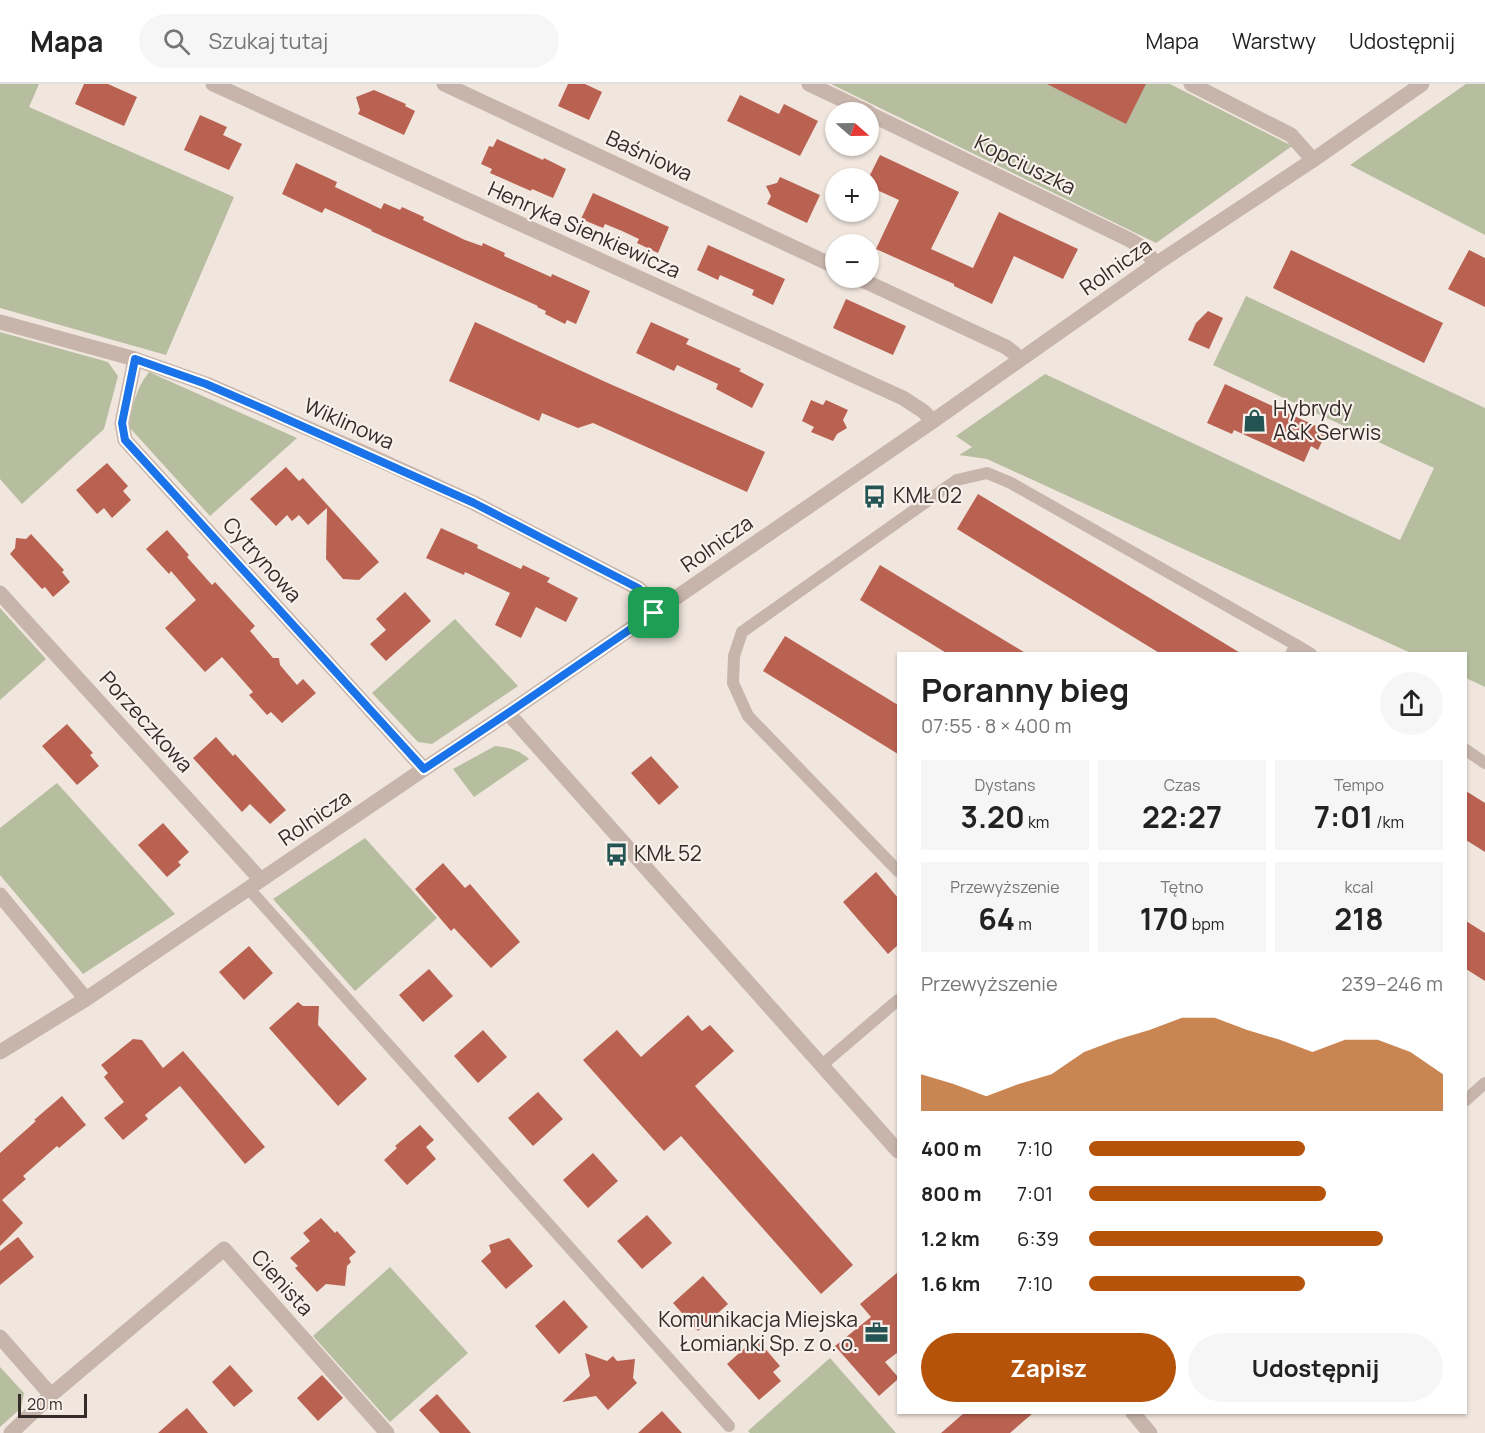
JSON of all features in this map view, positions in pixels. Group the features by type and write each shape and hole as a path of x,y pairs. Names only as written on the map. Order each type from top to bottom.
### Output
{"street":[{"name":"Henryka Sienkiewicza","path":"213,84 903,398 923,411 933,421"},
{"name":"Baśniowa","path":"444,84 825,262"},
{"name":"Kopciuszka","path":"809,84 846,102"},
{"path":"1191,84 1291,135 1313,160"},
{"name":"Rolnicza","path":"0,1052 87,999 508,713 933,421 1156,264 1313,160 1422,84"},
{"name":"Kopciuszka","path":"879,118 1130,240 1143,248 1156,264"},
{"path":"879,288 1006,347 1019,360"},
{"name":"Wiklinowa","path":"0,322 135,359 206,384 266,410 474,503 638,588 650,600 654,613"},
{"name":"Cytrynowa","path":"135,359 122,423 125,440 424,769"},
{"name":"Porzeczkowa","path":"0,592 255,884"},
{"path":"508,713 897,1150"},
{"path":"0,895 87,999"},
{"name":"Cienista","path":"11,1433 51,1395 224,1249 387,1433"},
{"path":"0,1337 51,1395"},
{"path":"1133,1414 1150,1433"}],"lane":[{"path":"897,870 748,716 733,683 734,656 742,632 957,480 987,473 1011,483 1294,650"},
{"path":"1467,751 1485,763"},
{"path":"255,884 729,1426"},
{"path":"822,1065 897,1001"},
{"path":"1467,1099 1485,1083"}],"green space":[{"path":"0,84 39,84 29,107 234,197 166,355 0,308"},
{"path":"831,84 1170,84 1292,146 1156,243 879,107 879,102 868,102"},
{"path":"1466,84 1485,84 1485,235 1350,165"},
{"path":"1246,296 1485,408 1485,687 1467,678 1467,652 1409,652 987,459 959,455 972,447 956,436 1045,374 1400,540 1434,468 1213,365"},
{"path":"0,332 108,362 118,376 104,429 22,504 0,479"},
{"path":"149,372 297,438 210,516 129,427 135,398"},
{"path":"0,608 46,659 0,700"},
{"path":"455,619 518,686 432,744 418,742 372,693"},
{"path":"495,746 521,753 529,759 474,797 453,769"},
{"path":"57,783 175,914 83,974 0,875 0,828"},
{"path":"365,838 437,918 355,991 273,899"},
{"path":"390,1267 468,1353 390,1422 313,1336"},
{"path":"830,1358 896,1433 750,1433 748,1431"},
{"path":"0,1367 24,1393 21,1408 0,1427"}],"building":[{"path":"84,84 108,84 137,97 124,126 75,104"},
{"path":"568,84 585,84 602,92 589,120 558,106"},
{"path":"1047,84 1146,84 1126,124"},
{"path":"374,90 406,104 405,106 415,111 404,135 358,114 360,110 356,97"},
{"path":"740,95 779,114 784,104 818,121 800,156 727,121"},
{"path":"200,115 227,127 223,135 242,144 229,170 184,150"},
{"path":"497,139 566,169 553,198 490,173 492,169 481,164 489,146 493,147"},
{"path":"880,155 959,192 931,249 973,268 999,212 1078,249 1063,279 1014,256 992,304 879,250 879,243 899,200 879,191 879,168 874,168"},
{"path":"296,163 337,182 335,187 381,209 384,203 400,210 402,207 465,240 482,246 483,243 505,253 504,256 590,291 576,324 567,320 565,324 545,314 546,311 538,306 325,208 322,213 282,194"},
{"path":"780,177 820,195 807,223 767,204 771,196 766,186 777,183"},
{"path":"593,193 669,227 658,253 637,243 639,239 622,231 605,224 603,228 581,219"},
{"path":"708,245 785,279 773,305 752,295 754,290 720,275 718,280 697,270"},
{"path":"1291,250 1443,323 1424,363 1273,288"},
{"path":"1469,250 1485,258 1485,307 1448,289"},
{"path":"846,299 906,326 893,355 833,328"},
{"path":"1208,311 1223,318 1209,349 1188,340 1196,323"},
{"path":"475,322 765,452 747,492 593,423 578,428 542,413 539,421 449,381"},
{"path":"651,322 689,339 686,344 741,369 739,371 764,384 752,408 716,389 718,384 677,365 674,371 636,353"},
{"path":"1225,384 1327,431 1318,450 1311,446 1304,462 1234,430 1232,434 1207,423"},
{"path":"811,400 823,405 826,400 848,410 843,420 847,428 837,434 833,441 811,432 814,427 802,421"},
{"path":"107,463 128,486 123,491 131,500 112,518 104,508 97,514 76,490"},
{"path":"286,467 299,481 303,478 379,562 359,580 343,579 326,559 327,508 308,525 299,515 292,521 287,515 276,526 250,499"},
{"path":"978,494 1239,652 1158,652 957,529"},
{"path":"441,528 521,569 523,565 550,578 547,582 578,598 566,622 536,607 521,638 495,625 510,593 465,572 464,575 426,558"},
{"path":"167,530 212,585 215,582 255,626 250,631 273,658 279,658 280,665 297,685 303,679 316,693 282,723 271,712 267,715 249,695 253,692 222,657 205,672 165,628 196,600 171,571 169,574 146,549"},
{"path":"31,534 64,570 62,572 70,582 53,597 45,587 42,589 10,554 15,548 16,538 26,539"},
{"path":"880,565 1024,652 945,652 860,600"},
{"path":"405,592 431,621 386,661 370,644 386,630 376,619"},
{"path":"785,636 897,704 897,753 763,671"},
{"path":"67,724 93,753 90,755 99,766 77,785 42,746"},
{"path":"216,737 233,756 235,754 286,810 270,824 250,804 242,812 193,758"},
{"path":"651,756 679,787 659,805 631,773"},
{"path":"1467,792 1485,803 1485,852 1467,841"},
{"path":"163,823 189,852 178,862 181,865 167,877 138,845"},
{"path":"443,863 465,888 470,884 520,942 491,968 454,928 451,931 415,889"},
{"path":"876,872 897,897 897,946 888,954 843,902"},
{"path":"1467,922 1485,933 1485,981 1467,970"},
{"path":"249,946 273,973 244,1000 219,972"},
{"path":"429,969 453,996 423,1022 399,995"},
{"path":"298,1002 303,1006 319,1006 318,1025 367,1079 338,1106 269,1028"},
{"path":"688,1015 702,1031 710,1025 734,1051 695,1086 853,1265 821,1294 681,1136 664,1151 583,1060 617,1030 641,1057"},
{"path":"483,1030 507,1057 478,1083 454,1056"},
{"path":"133,1039 142,1040 163,1068 183,1051 265,1147 245,1164 180,1086 145,1115 148,1119 123,1140 104,1118 124,1102 104,1077 108,1073 101,1065"},
{"path":"538,1092 563,1119 533,1146 508,1118"},
{"path":"62,1096 86,1125 59,1148 57,1146 23,1176 26,1179 2,1200 23,1223 0,1246 0,1153"},
{"path":"420,1125 434,1140 426,1147 436,1159 407,1185 384,1160 397,1148 395,1146"},
{"path":"593,1153 618,1181 588,1208 563,1180"},
{"path":"647,1215 672,1243 642,1269 617,1241"},
{"path":"321,1218 335,1233 337,1231 356,1252 349,1258 351,1262 347,1266 345,1286 326,1284 317,1292 295,1268 298,1266 290,1258 310,1241 303,1233"},
{"path":"18,1237 34,1257 0,1285 0,1251"},
{"path":"509,1238 533,1266 506,1289 481,1261 491,1252 489,1245"},
{"name":"Komunikacja Miejska Łomianki Sp. z o. o.","path":"897,1273 897,1353 885,1362 897,1376 897,1380 879,1396 835,1346 871,1317 860,1304"},
{"path":"703,1276 728,1304 698,1331 673,1303"},
{"path":"564,1300 588,1327 559,1354 535,1326"},
{"path":"756,1338 780,1366 773,1372 781,1381 759,1400 727,1364"},
{"path":"585,1353 607,1361 613,1356 617,1361 635,1359 633,1378 637,1383 608,1410 596,1396 562,1402 590,1376"},
{"path":"230,1365 253,1391 234,1407 212,1382"},
{"path":"322,1375 343,1398 318,1421 297,1398"},
{"path":"437,1394 471,1433 440,1433 419,1410"},
{"path":"187,1408 208,1433 158,1433 176,1417"},
{"path":"662,1411 682,1433 638,1433"},
{"path":"963,1414 1032,1414 1010,1433 941,1433"}],"place":[{"name":"Hybrydy A&K Serwis","path":"1255,421"},
{"name":"KMŁ 02","path":"875,496"},
{"name":"KMŁ 52","path":"616,854"},
{"name":"Komunikacja Miejska Łomianki Sp. z o. o.","path":"876,1332"}],"route":[{"path":"135,359 206,384 474,503 638,588 650,600 654,613 424,769 125,440 122,423 135,359"}]}
